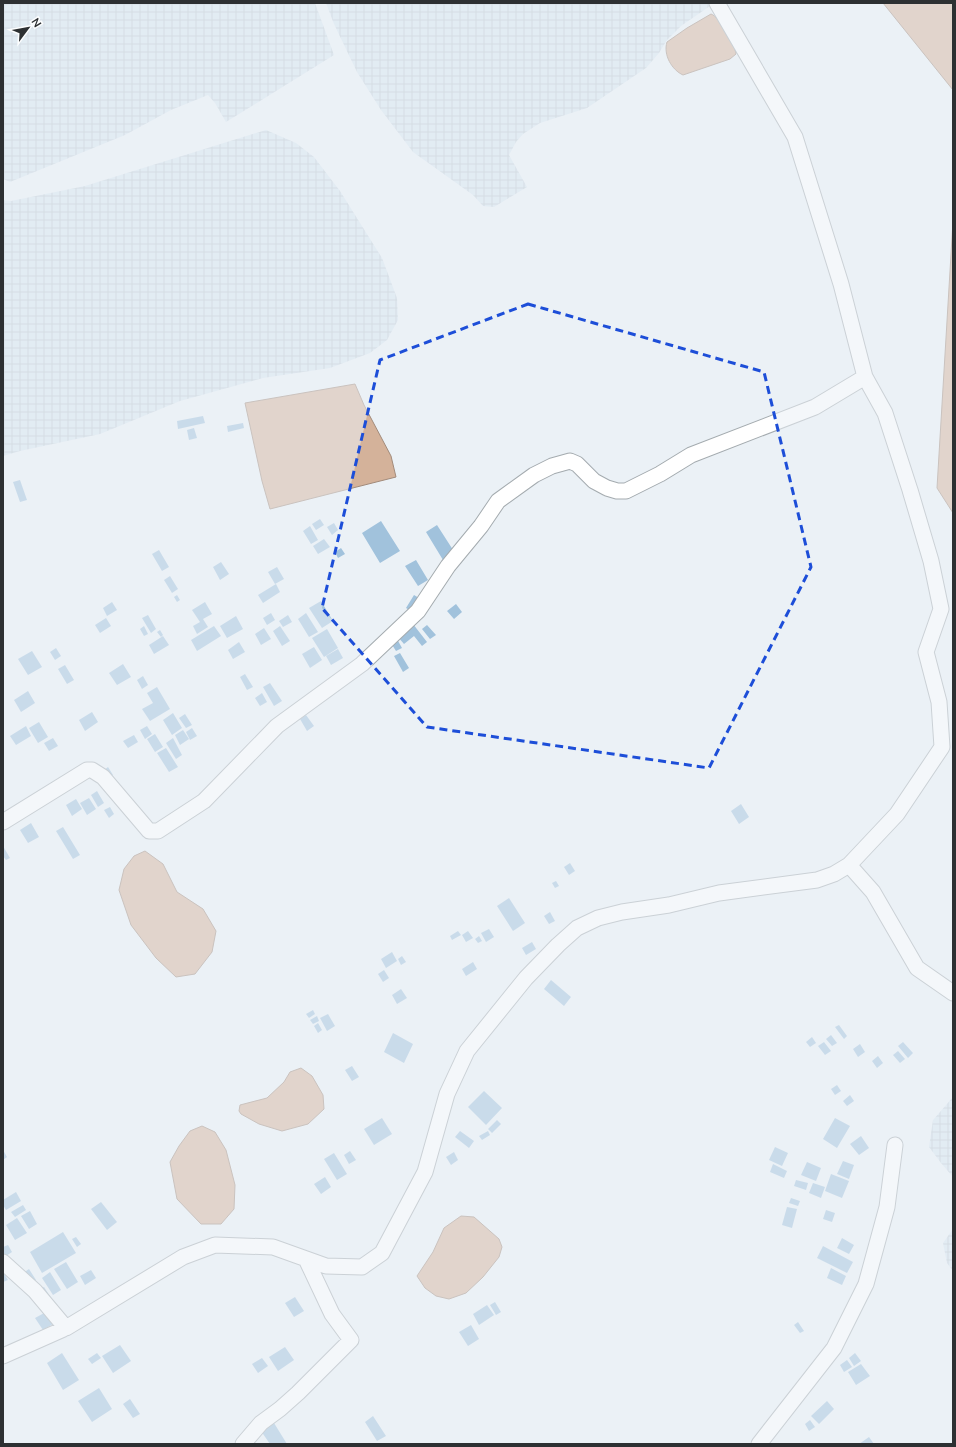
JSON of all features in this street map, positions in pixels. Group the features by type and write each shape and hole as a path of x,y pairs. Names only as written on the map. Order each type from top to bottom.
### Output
{"street":[{"path":"3,1356 66,1328 183,1257 215,1245 273,1247 326,1266 362,1267 382,1253 425,1172 447,1094 467,1051 526,978 558,945 578,928 598,918 622,912 669,905 719,893 816,880 834,874 849,865 897,814 942,747 939,702 926,652 941,609 931,561 885,413 865,377 841,284 795,137 717,3"},
{"path":"3,822 87,770 92,770 103,777 149,830 158,831 204,802 277,726 362,664 418,611 448,566 481,526 498,501 534,475 552,466 570,461 577,464 594,481 607,488 616,491 626,491 660,474 691,455 815,407 865,377"},
{"path":"849,865 873,892 917,968 953,993"},
{"path":"759,1444 834,1348 866,1284 887,1207 895,1145"},
{"path":"243,1444 260,1423 280,1409 298,1393 352,1340 332,1314 306,1259"},
{"path":"3,1262 35,1291 66,1328"}],"highlighted area":[{"path":"528,304 764,372 811,567 709,768 427,727 322,608 380,360"}],"shaded area":[{"path":"3,3 315,3 334,55 226,122 215,103 208,95 171,110 125,135 10,182 3,179"},
{"path":"326,3 708,3 710,6 681,26 667,40 659,53 646,68 587,108 540,123 523,134 516,142 509,155 527,187 494,207 483,206 473,195 413,152 381,110 357,72 334,24"},
{"path":"883,3 953,3 953,90"},
{"path":"711,14 718,20 726,31 733,44 736,54 730,59 683,75 679,73 669,62 667,57 667,42"},
{"path":"266,130 296,143 314,157 340,191 382,258 397,298 398,320 387,340 370,353 330,368 263,378 180,401 100,434 3,456 3,200 11,201 85,186"},
{"path":"953,221 953,513 937,488"},
{"path":"355,384 364,405 391,456 396,477 270,509 262,481 245,403"},
{"path":"145,851 163,864 177,892 203,909 216,931 212,952 195,974 176,977 156,958 131,925 119,890 124,869 134,856"},
{"path":"301,1068 312,1076 323,1095 324,1109 308,1124 282,1131 259,1124 241,1114 239,1111 240,1105 267,1098 284,1082 290,1072"},
{"path":"953,1097 953,1177 929,1147 933,1120"},
{"path":"202,1126 215,1132 226,1150 235,1185 234,1209 221,1224 201,1224 177,1199 170,1162 190,1131"},
{"path":"461,1216 474,1217 499,1239 502,1247 499,1257 483,1277 466,1293 449,1299 436,1296 425,1288 417,1276 433,1252 444,1228"},
{"path":"953,1229 953,1271 947,1263 943,1243"}],"building":[{"path":"203,416 205,423 178,429 177,421"},
{"path":"243,423 244,428 228,432 227,426"},
{"path":"194,428 197,438 189,440 187,430"},
{"path":"20,480 27,500 20,502 13,482"},
{"path":"320,519 324,525 316,530 312,524"},
{"path":"381,521 400,551 380,563 362,533"},
{"path":"334,523 338,530 332,535 327,527"},
{"path":"437,525 455,553 443,560 426,532"},
{"path":"310,526 318,540 311,544 303,531"},
{"path":"324,539 330,547 318,554 313,546"},
{"path":"341,548 345,554 338,558 335,552"},
{"path":"159,550 169,567 162,571 152,554"},
{"path":"416,560 428,580 418,586 405,566"},
{"path":"221,562 229,574 220,580 213,567"},
{"path":"277,567 284,579 275,584 268,572"},
{"path":"170,576 178,589 172,593 164,580"},
{"path":"276,584 280,592 263,603 258,595"},
{"path":"177,595 180,600 177,602 174,597"},
{"path":"414,595 419,598 411,611 406,608"},
{"path":"321,601 333,621 322,628 309,608"},
{"path":"112,602 117,610 107,616 103,608"},
{"path":"205,602 212,614 203,619 208,627 197,634 193,626 200,622 192,610"},
{"path":"456,604 462,612 454,619 447,611"},
{"path":"271,613 275,620 267,625 263,618"},
{"path":"306,613 318,632 309,637 298,619"},
{"path":"148,615 156,629 151,633 142,618"},
{"path":"288,615 292,622 283,627 279,621"},
{"path":"236,616 243,629 227,638 220,626"},
{"path":"106,618 111,626 100,633 95,625"},
{"path":"413,624 427,642 422,646 414,636 404,644 398,637"},
{"path":"427,625 436,635 430,639 422,629"},
{"path":"144,626 148,634 144,636 140,629"},
{"path":"214,626 221,636 197,651 191,640"},
{"path":"280,626 290,641 282,646 273,631"},
{"path":"264,628 271,639 261,645 255,634"},
{"path":"327,629 338,648 324,657 312,638"},
{"path":"160,630 163,635 161,637 157,632"},
{"path":"163,636 169,645 154,654 149,645"},
{"path":"397,639 402,648 396,651 391,643"},
{"path":"239,642 245,652 233,659 228,650"},
{"path":"314,647 322,660 310,668 302,654"},
{"path":"56,648 61,656 55,660 50,652"},
{"path":"338,649 343,658 331,665 326,656"},
{"path":"32,651 42,667 28,675 18,659"},
{"path":"400,653 409,668 403,672 394,656"},
{"path":"123,664 131,677 117,685 109,673"},
{"path":"65,665 74,680 67,684 58,669"},
{"path":"245,674 253,687 247,690 240,677"},
{"path":"143,676 148,685 142,689 137,680"},
{"path":"270,683 282,701 274,706 263,687"},
{"path":"157,687 170,709 150,721 142,709 153,703 147,693"},
{"path":"28,691 35,703 21,712 14,700"},
{"path":"262,693 267,702 260,706 255,698"},
{"path":"92,712 98,722 85,731 79,720"},
{"path":"173,713 182,728 172,735 163,720"},
{"path":"185,714 192,725 186,728 179,718"},
{"path":"306,715 314,726 307,731 300,719"},
{"path":"39,722 48,737 38,743 29,728"},
{"path":"26,726 31,736 16,745 10,736"},
{"path":"147,726 152,734 145,739 140,730"},
{"path":"192,728 197,736 190,740 186,732"},
{"path":"183,730 189,739 180,745 175,735"},
{"path":"155,734 163,747 155,752 147,739"},
{"path":"134,735 138,742 128,748 123,741"},
{"path":"53,738 58,746 49,751 44,743"},
{"path":"173,738 182,755 176,759 166,743"},
{"path":"166,748 178,767 169,772 157,753"},
{"path":"108,767 113,775 107,778 103,771"},
{"path":"97,791 104,803 98,807 91,795"},
{"path":"89,798 96,809 87,815 80,803"},
{"path":"76,799 82,809 72,816 66,805"},
{"path":"741,804 749,817 739,824 731,811"},
{"path":"110,807 114,814 109,818 104,810"},
{"path":"31,823 39,837 28,843 20,830"},
{"path":"63,827 80,855 73,859 56,831"},
{"path":"3,846 10,858 6,860 3,856"},
{"path":"570,863 575,871 569,875 564,867"},
{"path":"556,881 559,886 555,888 552,883"},
{"path":"509,898 525,923 513,931 497,906"},
{"path":"550,912 555,921 549,924 544,916"},
{"path":"489,929 494,937 486,942 481,933"},
{"path":"458,931 461,935 452,940 450,936"},
{"path":"468,931 473,938 466,942 462,935"},
{"path":"479,936 482,941 478,943 475,939"},
{"path":"532,942 536,949 526,955 522,948"},
{"path":"392,952 397,961 386,968 381,959"},
{"path":"402,956 406,962 401,965 398,959"},
{"path":"473,962 477,969 466,976 462,969"},
{"path":"384,970 389,978 383,982 378,974"},
{"path":"551,980 571,997 564,1006 544,989"},
{"path":"401,989 407,998 397,1004 392,995"},
{"path":"313,1010 315,1014 309,1018 306,1014"},
{"path":"328,1014 335,1026 327,1031 320,1018"},
{"path":"317,1016 319,1021 313,1024 310,1020"},
{"path":"318,1023 322,1030 318,1033 314,1026"},
{"path":"839,1025 847,1036 844,1039 835,1027"},
{"path":"393,1033 413,1044 404,1063 384,1052"},
{"path":"831,1035 837,1043 832,1046 826,1039"},
{"path":"812,1037 816,1043 810,1047 806,1042"},
{"path":"824,1042 831,1051 825,1055 818,1046"},
{"path":"903,1042 913,1053 908,1058 898,1046"},
{"path":"860,1044 865,1052 858,1057 853,1049"},
{"path":"898,1051 905,1059 900,1063 893,1055"},
{"path":"878,1056 883,1063 877,1068 872,1061"},
{"path":"352,1066 359,1077 352,1081 345,1070"},
{"path":"837,1085 841,1091 835,1095 831,1089"},
{"path":"484,1091 502,1108 486,1125 468,1107"},
{"path":"850,1095 854,1101 847,1106 843,1101"},
{"path":"382,1118 392,1134 374,1145 364,1129"},
{"path":"835,1118 850,1126 837,1148 823,1139"},
{"path":"497,1120 501,1124 492,1133 488,1129"},
{"path":"460,1131 474,1141 469,1148 455,1137"},
{"path":"488,1131 490,1135 482,1140 479,1136"},
{"path":"861,1136 869,1148 859,1155 850,1144"},
{"path":"775,1147 788,1153 782,1166 769,1160"},
{"path":"3,1150 7,1157 3,1160"},
{"path":"350,1151 356,1160 349,1164 344,1155"},
{"path":"454,1152 458,1160 451,1165 446,1157"},
{"path":"334,1153 347,1174 337,1180 324,1159"},
{"path":"843,1161 854,1165 849,1179 837,1174"},
{"path":"807,1162 821,1168 816,1181 801,1175"},
{"path":"773,1164 787,1171 784,1178 770,1172"},
{"path":"831,1174 849,1181 842,1198 825,1191"},
{"path":"325,1177 331,1187 321,1194 314,1184"},
{"path":"796,1180 808,1183 806,1190 794,1186"},
{"path":"813,1183 825,1187 821,1198 809,1193"},
{"path":"16,1192 21,1201 6,1210 3,1205 3,1200"},
{"path":"791,1198 800,1201 798,1206 789,1203"},
{"path":"101,1202 117,1222 107,1230 91,1209"},
{"path":"23,1205 26,1210 15,1217 11,1212"},
{"path":"787,1207 797,1209 792,1228 782,1225"},
{"path":"826,1210 835,1213 832,1222 823,1219"},
{"path":"30,1211 37,1224 29,1229 21,1216"},
{"path":"17,1218 27,1233 15,1240 6,1225"},
{"path":"63,1232 76,1253 42,1273 30,1252"},
{"path":"76,1237 81,1244 77,1247 72,1239"},
{"path":"842,1238 854,1245 849,1254 837,1248"},
{"path":"8,1245 12,1252 3,1258 3,1247"},
{"path":"823,1246 853,1262 847,1273 817,1258"},
{"path":"66,1262 78,1282 67,1289 54,1269"},
{"path":"831,1268 846,1276 842,1285 827,1278"},
{"path":"29,1269 36,1280 30,1284 23,1273"},
{"path":"91,1270 96,1278 85,1285 80,1276"},
{"path":"3,1272 8,1280 3,1282"},
{"path":"50,1272 61,1290 53,1295 42,1278"},
{"path":"44,1287 53,1301 38,1290"},
{"path":"295,1297 304,1311 294,1317 285,1303"},
{"path":"495,1302 501,1312 496,1315 490,1305"},
{"path":"487,1305 494,1315 479,1325 473,1314"},
{"path":"46,1312 53,1324 43,1330 35,1318"},
{"path":"798,1322 804,1331 800,1333 794,1325"},
{"path":"471,1325 479,1339 468,1346 459,1332"},
{"path":"120,1345 131,1361 113,1373 102,1356"},
{"path":"285,1347 294,1360 278,1371 269,1357"},
{"path":"62,1353 79,1380 63,1390 47,1363"},
{"path":"97,1353 101,1358 92,1364 88,1359"},
{"path":"855,1353 861,1361 854,1366 849,1358"},
{"path":"262,1358 268,1366 258,1373 252,1364"},
{"path":"847,1360 852,1367 844,1372 840,1365"},
{"path":"861,1364 870,1376 856,1385 848,1372"},
{"path":"99,1388 112,1409 92,1422 78,1401"},
{"path":"130,1399 140,1414 133,1418 123,1404"},
{"path":"827,1401 834,1409 819,1424 811,1416"},
{"path":"373,1416 386,1436 377,1441 365,1422"},
{"path":"810,1420 815,1427 809,1431 805,1424"},
{"path":"274,1423 287,1444 270,1444 261,1431"},
{"path":"869,1437 874,1444 859,1444"}]}
